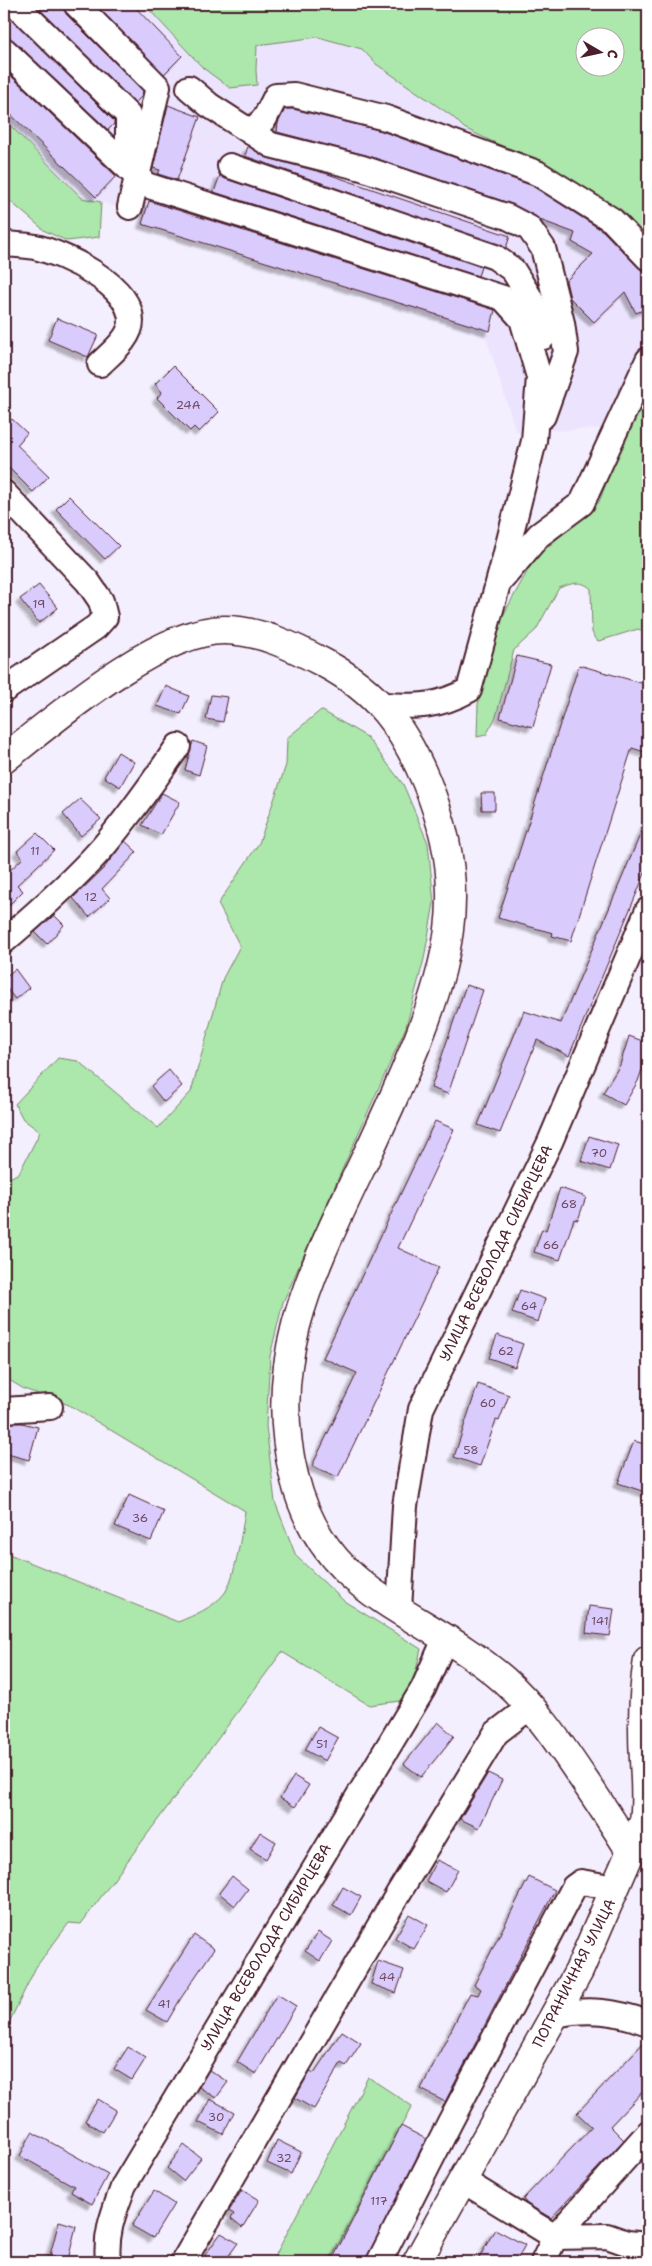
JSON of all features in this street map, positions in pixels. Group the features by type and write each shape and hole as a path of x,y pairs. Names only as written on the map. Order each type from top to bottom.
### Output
{"main road":[{"path":"4,759 77,702 132,665 172,642 203,632 226,630 243,632 282,644 345,674 382,705 398,724 434,800 450,864 452,895 449,926 438,986 396,1095 325,1243 307,1286 295,1328 288,1363 285,1400 287,1440 292,1472 301,1503 311,1526 321,1544 336,1562 370,1592 480,1661 507,1682 558,1741 630,1852"},
{"name":"ПОГРАНИЧНАЯ УЛИЦА","path":"417,2262 579,1970 644,1821 646,1803 644,1758 645,1688 648,1660"}],"street":[{"path":"15,4 128,115 128,154 138,177"},
{"path":"76,4 158,87 130,207"},
{"path":"4,50 146,185 503,298 522,319 539,378 534,440"},
{"path":"189,88 209,105 271,145 362,168 508,217 529,228 543,248 562,323 566,352 534,440 469,690 457,697 420,707 382,705"},
{"path":"251,132 265,118 276,96 294,95 386,118 537,174 612,220 648,258"},
{"path":"230,166 495,257 513,270 532,301 555,385"},
{"path":"4,244 35,248 65,257 116,289 128,306 131,322 126,337 100,364"},
{"path":"496,587 539,535 582,503 648,360"},
{"path":"4,493 88,582 101,601 105,617 96,627 4,690"},
{"path":"4,941 41,909 102,848 145,795 178,746"},
{"name":"УЛИЦА ВСЕВОЛОДА СИБИРЦЕВА","path":"399,1610 405,1506 422,1409 550,1142 648,910"},
{"path":"4,1410 50,1407"},
{"name":"УЛИЦА ВСЕВОЛОДА СИБИРЦЕВА","path":"108,2262 106,2248 109,2226 124,2185 423,1689 445,1639"},
{"path":"183,2262 398,1894 496,1732 530,1707"},
{"path":"379,2262 450,2122 574,1887 581,1882 616,1888"},
{"path":"555,2015 578,2010 597,2011 648,2023"},
{"path":"543,2262 555,2237 648,2133"},
{"path":"462,2180 555,2237 607,2236 628,2243 648,2245"}],"shaded area":[{"path":"4,4 144,4 203,68 257,85 257,45 318,37 362,49 376,64 452,116 464,128 541,165 597,198 648,240 648,379 627,428 516,432 486,337 101,202 82,198 4,119"}],"green space":[{"path":"144,4 648,4 648,240 597,198 541,165 464,128 452,116 376,64 362,49 318,37 257,45 257,85 230,88 203,68"},
{"path":"4,119 82,198 101,202 99,237 67,241 45,231 4,196"},
{"path":"648,379 648,633 638,629 599,641 595,639 592,632 591,589 580,583 559,588 536,630 514,650 496,717 486,735 477,737 478,704 500,621 534,559 599,502"},
{"path":"321,710 367,737 403,784 428,843 434,903 424,959 406,1027 283,1302 270,1356 266,1426 275,1502 296,1556 344,1601 421,1649 414,1679 400,1701 369,1705 282,1652 81,1924 69,1923 36,1967 4,2033 4,1552 178,1622 209,1607 224,1594 235,1567 245,1511 69,1405 24,1389 4,1377 4,1181 19,1173 40,1132 23,1119 15,1104 58,1058 78,1061 158,1128 191,1092 223,978 240,946 218,904 259,843 286,765 287,738"},
{"path":"368,2077 412,2106 329,2262 272,2262"}],"building":[{"path":"34,4 63,4 66,14 143,91 142,96 135,103"},
{"path":"95,4 132,4 182,56 164,74"},
{"path":"4,11 114,121 114,124 108,130 13,40 4,37"},
{"path":"4,69 116,176 96,197 4,108"},
{"path":"168,105 200,117 177,180 158,174 160,170 153,168"},
{"path":"285,109 293,109 382,131 531,185 603,231 638,267 647,271 648,308 636,313 625,292 594,322 570,298 566,281 593,254 572,242 575,233 540,220 512,204 366,155 277,132 278,123"},
{"path":"248,146 267,158 328,174 510,236 506,248 245,156"},
{"path":"220,175 226,179 481,267 478,276 214,192"},
{"path":"149,201 495,310 490,331 142,224"},
{"path":"57,318 98,335 88,357 48,340"},
{"path":"173,366 219,412 199,432 194,427 190,431 157,398 162,392 155,384"},
{"path":"12,419 27,433 17,445 49,476 33,492 4,463 4,428"},
{"path":"69,496 119,546 105,559 56,509"},
{"path":"39,585 58,608 39,623 20,599"},
{"path":"517,656 551,664 533,727 500,718"},
{"path":"579,665 648,685 648,753 632,748 571,941 552,936 553,933 498,918"},
{"path":"166,686 189,696 181,714 157,706"},
{"path":"211,695 228,697 223,722 206,719"},
{"path":"193,741 207,746 199,775 185,770"},
{"path":"118,752 134,762 120,787 104,777"},
{"path":"162,793 180,802 161,835 142,825"},
{"path":"481,793 495,793 495,810 482,810"},
{"path":"80,799 101,819 81,836 63,814"},
{"path":"648,816 648,866 569,1056 537,1040 500,1133 478,1125 524,1011 561,1023"},
{"path":"37,833 54,850 17,885 23,891 4,910 4,870 7,873 23,858 17,851"},
{"path":"125,841 137,852 102,889 110,898 89,917 73,898 104,868"},
{"path":"54,915 64,925 47,944 35,932"},
{"path":"15,969 29,988 15,999 4,985 4,978"},
{"path":"466,985 483,990 448,1094 431,1088"},
{"path":"629,1036 648,1043 648,1053 638,1081 624,1105 603,1093 620,1065"},
{"path":"169,1070 182,1086 164,1102 151,1086"},
{"path":"435,1121 454,1129 398,1248 439,1267 338,1477 312,1466 357,1373 323,1358"},
{"path":"589,1136 618,1145 610,1170 581,1161"},
{"path":"560,1188 586,1197 578,1220 574,1219 560,1260 534,1252 542,1229 546,1230"},
{"path":"520,1290 545,1299 538,1322 512,1313"},
{"path":"497,1335 523,1344 515,1367 489,1358"},
{"path":"478,1384 509,1395 499,1421 496,1420 480,1466 454,1457"},
{"path":"8,1423 22,1423 38,1427 29,1460 4,1453 4,1439"},
{"path":"634,1441 648,1445 648,1493 618,1483"},
{"path":"129,1495 164,1511 151,1541 115,1526"},
{"path":"589,1606 614,1609 610,1636 586,1633"},
{"path":"438,1722 454,1736 421,1777 404,1764"},
{"path":"318,1727 338,1738 325,1761 305,1750"},
{"path":"488,1773 502,1780 479,1828 460,1819"},
{"path":"294,1776 309,1785 295,1807 280,1798"},
{"path":"260,1832 276,1842 266,1859 250,1849"},
{"path":"437,1860 458,1870 446,1892 426,1881"},
{"path":"232,1876 248,1889 235,1906 219,1893"},
{"path":"529,1877 555,1890 445,2102 421,2089 470,1993 478,1995 481,1989 474,1985"},
{"path":"343,1887 361,1897 351,1915 333,1905"},
{"path":"409,1914 428,1925 414,1949 395,1938"},
{"path":"318,1932 332,1941 320,1961 305,1951"},
{"path":"194,1935 214,1949 167,2022 146,2010"},
{"path":"378,1961 404,1970 396,1993 371,1984"},
{"path":"277,1994 296,2006 256,2074 237,2062"},
{"path":"342,2031 361,2043 346,2066 341,2063 314,2109 295,2098 310,2071 314,2073"},
{"path":"648,2038 648,2086 610,2126 624,2140 551,2218 527,2204 523,2199 592,2127 577,2113"},
{"path":"128,2047 146,2058 132,2080 114,2069"},
{"path":"209,2070 228,2082 216,2098 199,2087"},
{"path":"98,2099 116,2110 103,2132 85,2121"},
{"path":"210,2099 234,2112 223,2134 198,2122"},
{"path":"401,2126 426,2139 365,2262 331,2262"},
{"path":"32,2132 108,2174 92,2204 71,2192 74,2186 20,2156"},
{"path":"277,2140 301,2152 291,2174 267,2163"},
{"path":"184,2145 201,2158 183,2181 167,2168"},
{"path":"242,2190 259,2200 242,2228 231,2219 234,2214 229,2211"},
{"path":"154,2191 174,2204 153,2238 132,2226"},
{"path":"59,2221 76,2226 68,2260 50,2255"},
{"path":"495,2229 525,2245 516,2262 477,2262"},
{"path":"221,2233 238,2243 224,2262 200,2262"}]}
